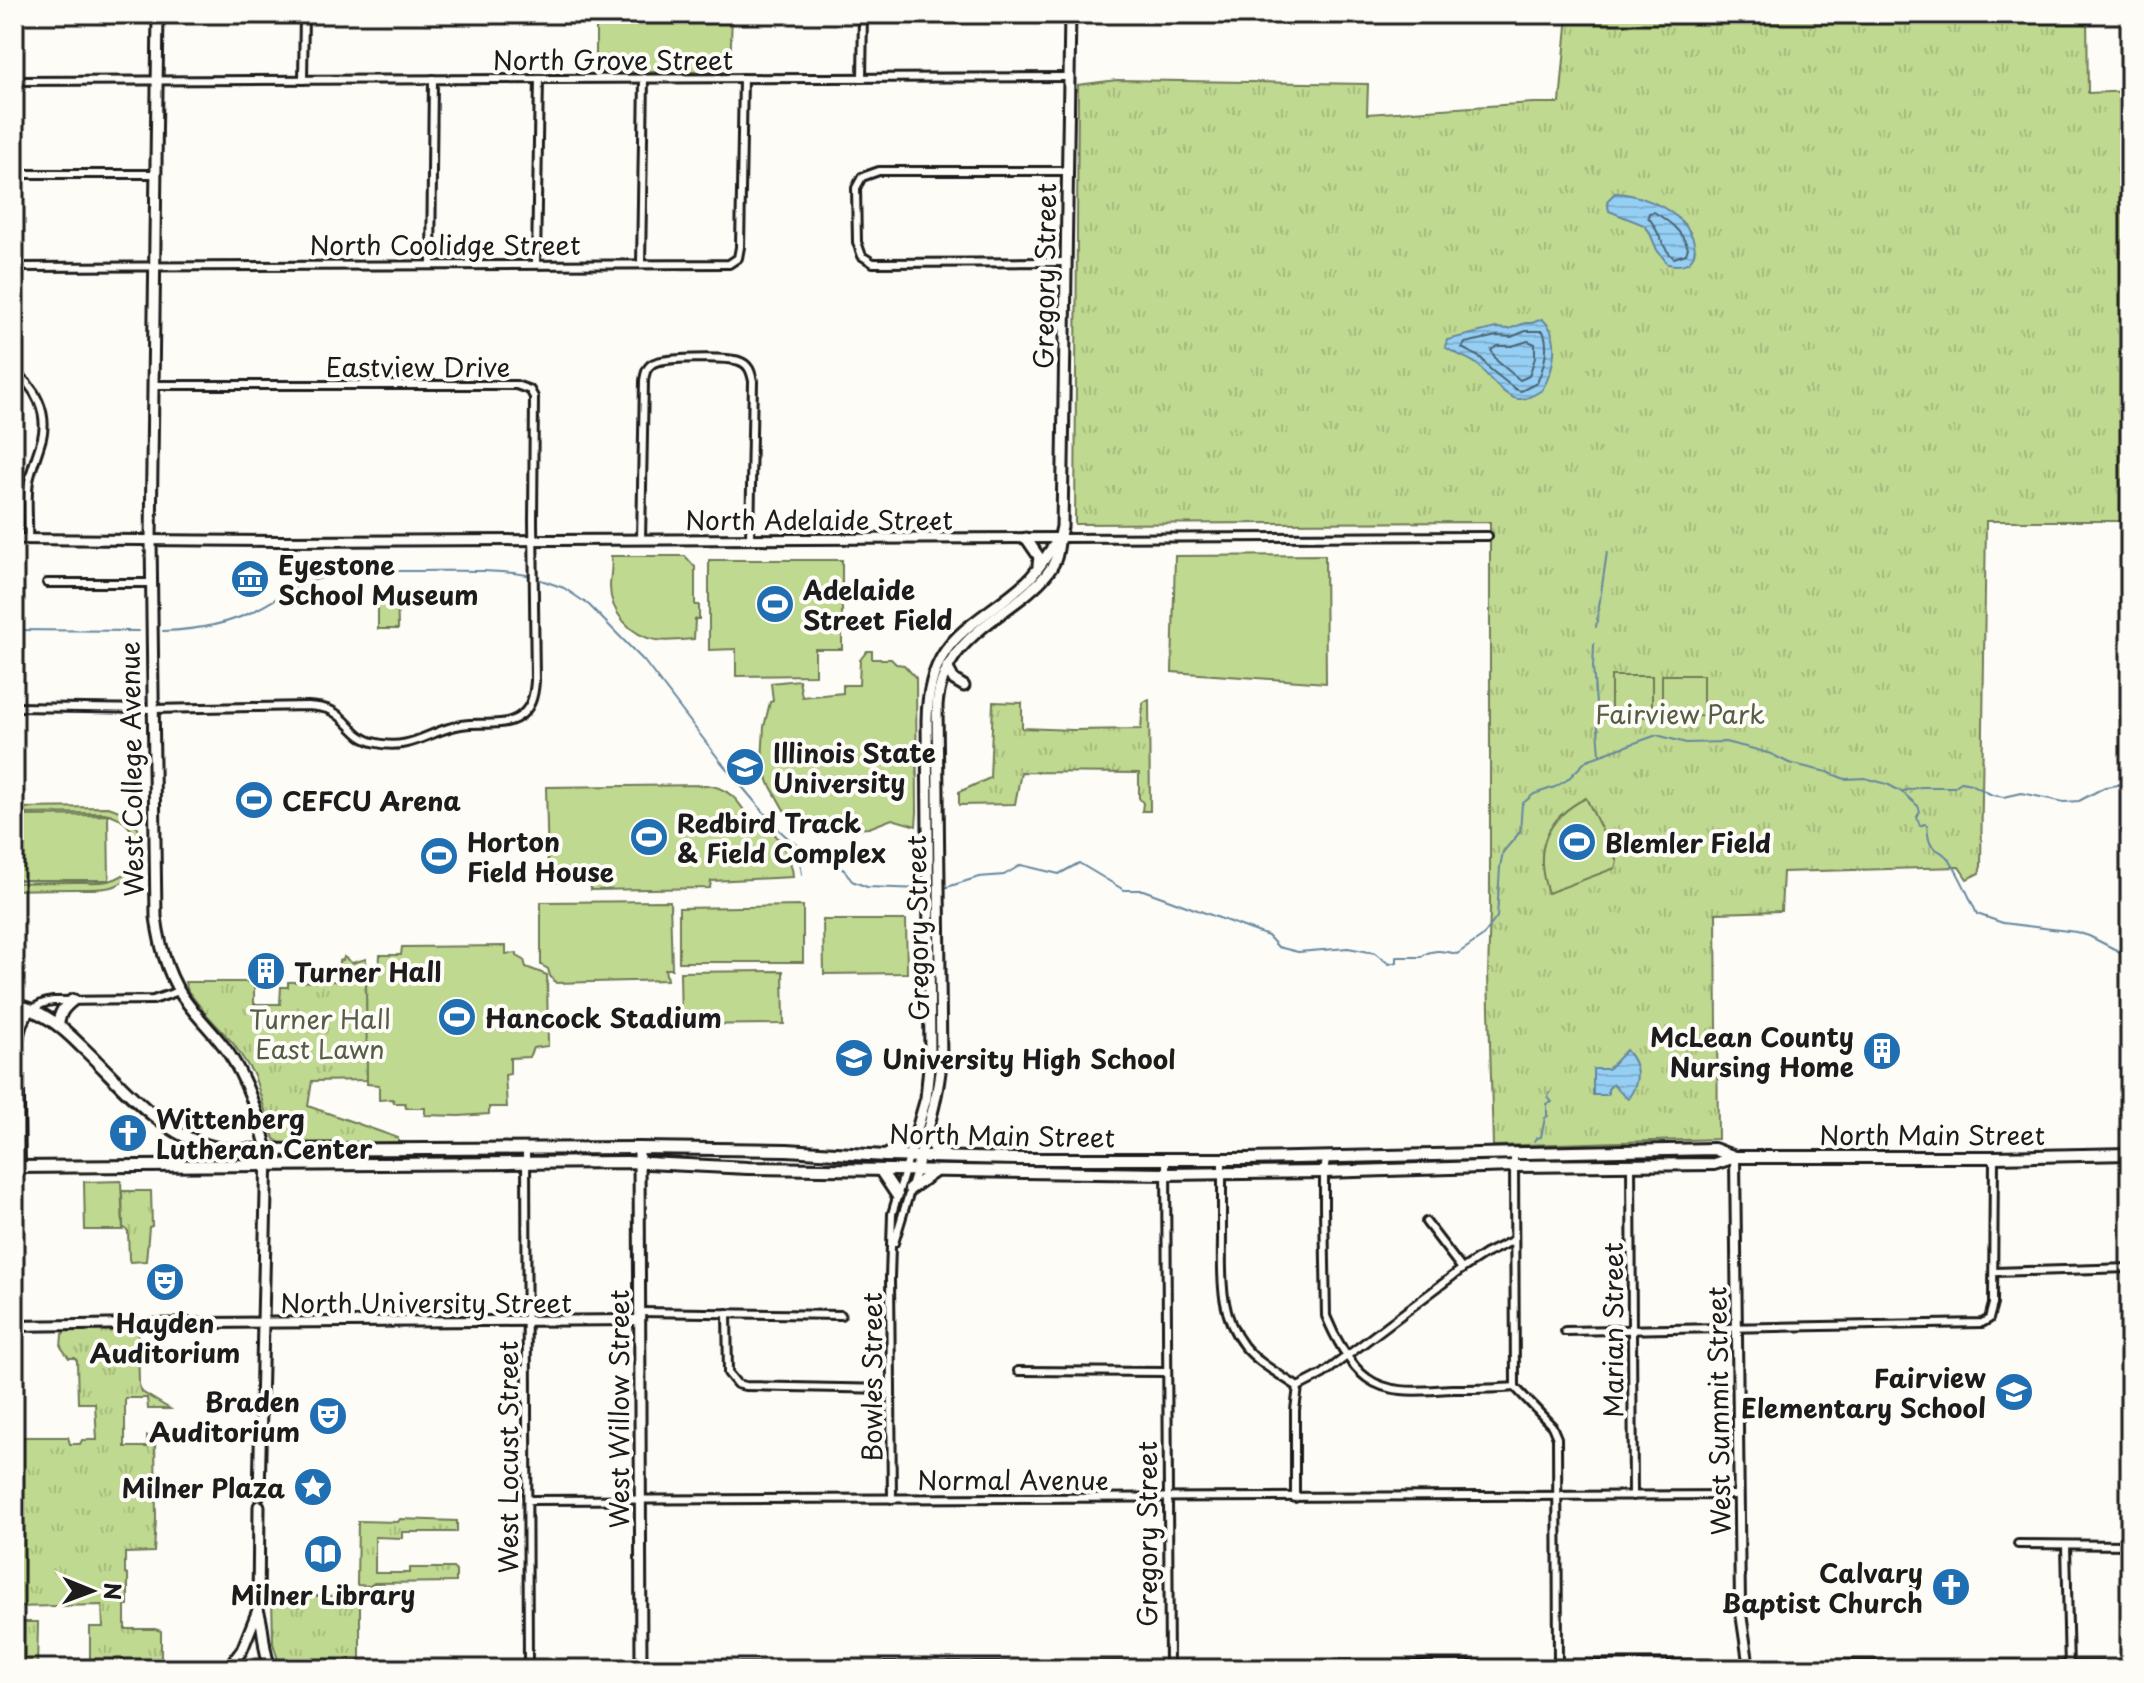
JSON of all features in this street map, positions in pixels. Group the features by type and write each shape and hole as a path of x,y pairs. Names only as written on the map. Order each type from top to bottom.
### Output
{"main road":[{"name":"West College Avenue","path":"158,14 151,539 156,917 164,958 179,991 229,1053 242,1076 253,1101 267,1150 259,1495"},
{"name":"Gregory Street","path":"910,1171 928,1131 941,1062 937,705 941,681 960,647 1045,576 1056,558 1063,514 1070,14"},
{"path":"1026,538 1039,557 1038,568"},
{"name":"Gregory Street","path":"914,1157 915,1138 926,1098 930,1056 927,721 931,681 939,660 955,639 1022,585 1059,538"},
{"path":"947,667 954,680 964,686"},
{"path":"58,1025 59,1014 73,1000"},
{"name":"North Main Street","path":"14,1005 31,1010 58,1025 175,1133 217,1148 639,1148 787,1150 914,1157 1166,1159 1326,1159 1714,1149 1735,1157"},
{"path":"928,1131 934,1148 947,1157"},
{"path":"885,1156 915,1138"},
{"name":"West Willow Street","path":"639,1148 641,1668"},
{"name":"North Main Street","path":"17,1167 639,1162 718,1168 1166,1174 1324,1172 1514,1162 1714,1164 1735,1157 2130,1154"},
{"path":"881,1171 897,1195"},
{"path":"910,1189 934,1172"},
{"path":"259,1506 258,1610 264,1653 271,1669"},
{"path":"228,1669 242,1650 258,1610"}],"street":[{"path":"303,80 304,14"},
{"path":"862,78 863,14"},
{"name":"North Grove Street","path":"14,81 1069,77"},
{"path":"641,264 644,78"},
{"name":"North Coolidge Street","path":"14,267 729,264 739,255 740,247 743,78"},
{"path":"431,264 433,79"},
{"path":"536,264 539,79"},
{"path":"1066,262 873,263 862,256 857,242 856,188 862,177 879,171 1067,171"},
{"path":"14,174 156,174"},
{"path":"641,540 646,370 653,362 666,359 728,360 742,362 750,369 753,381 750,539"},
{"path":"14,373 28,383 36,396 44,423 28,485 28,539"},
{"name":"Eastview Drive","path":"153,385 526,387 534,397 534,540"},
{"name":"North Adelaide Street","path":"14,539 1488,536"},
{"path":"14,707 323,708 342,718 360,737 393,745 407,745 457,726 503,723 516,719 528,708 534,692 534,540"},
{"path":"47,583 151,583"},
{"path":"17,1167 19,1042 22,1026 31,1010 40,1003 153,1000 179,991"},
{"name":"West Locust Street","path":"526,1148 528,1669"},
{"name":"West Summit Street","path":"1735,1157 1740,1607 1749,1667"},
{"path":"1565,1331 1978,1324 1989,1319 1993,1309 1994,1157"},
{"name":"Gregory Street","path":"1166,1159 1169,1668"},
{"path":"1222,1159 1222,1288 1226,1309 1243,1345 1256,1358 1298,1387"},
{"path":"1326,1159 1324,1304 1332,1332 1357,1369 1367,1378 1389,1388 1419,1391 1515,1387"},
{"path":"1514,1162 1515,1387 1552,1426 1557,1438 1558,1666"},
{"name":"Marian Street","path":"1631,1165 1633,1496"},
{"name":"Bowles Street","path":"890,1254 910,1189 910,1171"},
{"name":"Bowles Street","path":"892,1499 892,1214 897,1195 910,1171"},
{"path":"1426,1222 1462,1269"},
{"path":"1298,1387 1323,1374 1462,1269 1514,1240"},
{"path":"1994,1272 2130,1268"},
{"path":"727,1313 728,1373 737,1384 891,1389"},
{"name":"North University Street","path":"14,1326 526,1321 727,1313 841,1315"},
{"path":"1018,1371 1166,1372"},
{"path":"1295,1498 1298,1387"},
{"name":"Normal Avenue","path":"528,1500 1739,1495"},
{"path":"2018,1544 2130,1545"},
{"path":"2066,1545 2069,1668"},
{"path":"557,1669 2130,1667"}],"green space":[{"path":"596,14 732,14 730,72 596,72"},
{"name":"Fairview Park","path":"1568,14 2087,14 2088,93 2130,91 2130,521 1986,521 1979,873 1967,879 1959,867 1783,872 1781,911 1716,913 1718,1139 1493,1146 1488,974 1490,522 1075,524 1078,85 1117,80 1368,84 1367,114 1560,103"},
{"path":"1325,555 1326,683 1172,672 1175,556"},
{"path":"611,556 685,556 695,567 695,605 699,605 699,619 695,619 694,639 656,640 630,628 618,614 611,596"},
{"name":"Adelaide Street Field","path":"709,560 842,560 842,649 815,649 815,675 736,676 736,649 709,650"},
{"path":"378,590 397,590 398,629 378,629"},
{"path":"867,651 872,651 872,659 891,659 896,664 904,665 916,678 916,826 892,819 869,828 833,830 784,810 769,783 762,761 764,727 770,702 773,701 771,683 799,680 802,697 843,693 843,685 859,685 860,660"},
{"name":"Fairview Park","path":"1662,675 1703,675 1703,716 1662,717"},
{"path":"1611,676 1652,676 1652,717 1611,717"},
{"path":"1149,700 1150,811 1142,811 1139,773 1021,772 1015,804 959,805 959,792 990,778 993,702 1022,703 1022,728 1073,730 1141,729 1143,702"},
{"name":"Redbird Track & Field Complex","path":"706,785 728,793 739,803 750,823 769,828 788,856 793,877 711,881 710,888 591,890 590,881 537,879 537,867 548,867 546,787"},
{"name":"Blemler Field","path":"1586,798 1617,861 1615,868 1548,893 1542,863 1546,837 1561,815"},
{"path":"108,807 128,816 140,834 141,858 129,877 115,886 102,889 14,890 14,883 108,881 130,868 136,846 134,835 117,817 104,813 14,814 14,808"},
{"path":"108,815 109,880 14,880 14,816"},
{"path":"670,901 672,969 665,969 667,980 556,983 548,969 541,965 541,902"},
{"path":"803,906 803,962 679,962 679,908"},
{"path":"823,920 906,920 907,973 824,974"},
{"name":"Hancock Stadium","path":"506,946 506,954 517,953 526,967 547,975 548,1046 533,1048 529,1057 510,1058 510,1074 505,1075 507,1107 489,1107 489,1114 425,1115 425,1108 406,1108 405,1103 394,1103 393,1099 379,1100 379,1085 367,1084 366,970 379,969 380,955 401,955 402,947"},
{"name":"Turner Hall East Lawn","path":"344,957 352,963 366,959 368,1080 312,1081 308,1106 398,1138 398,1144 284,1145 274,1139 254,1075 233,1043 188,991 185,982 254,982 254,1004 280,1004 281,987 288,987 288,982 339,981 339,961"},
{"path":"783,971 784,1024 681,1025 680,972"},
{"path":"121,1181 123,1230 85,1230 84,1182"},
{"path":"122,1191 151,1191 152,1226 149,1227 146,1261 130,1262 128,1231 123,1227"},
{"path":"135,1329 138,1332 139,1385 142,1392 170,1409 148,1409 147,1398 125,1398 125,1447 147,1447 147,1436 155,1436 156,1519 154,1552 125,1553 128,1606 125,1606 125,1629 161,1631 161,1658 158,1669 95,1669 90,1659 90,1627 103,1627 102,1605 14,1607 14,1437 68,1437 70,1444 97,1440 95,1403 78,1403 77,1361 69,1358 61,1347 62,1335 65,1331"},
{"path":"400,1519 457,1521 457,1532 402,1532 402,1538 375,1537 375,1573 410,1573 410,1568 453,1568 456,1582 357,1585 358,1521 398,1522"},
{"path":"272,1595 360,1597 360,1661 278,1660 273,1643"},
{"path":"14,1622 38,1622 37,1669 14,1669"}],"water":[{"path":"1615,193 1652,202 1684,224 1695,247 1691,259 1678,265 1668,264 1644,225 1609,211 1607,201"},
{"path":"1542,319 1552,334 1553,363 1542,390 1528,398 1518,399 1508,395 1476,363 1445,347 1447,340 1496,328 1509,329"},
{"path":"1626,1050 1637,1074 1628,1099 1613,1084 1608,1089 1608,1095 1593,1095 1593,1069 1608,1069"}],"waterway":[{"path":"1596,627 1607,552"},
{"path":"163,631 223,623 258,609 306,583 335,574 458,571 527,575"},
{"path":"541,580 564,588 589,605 644,661 721,762 790,840 844,870 852,881 867,887 923,889"},
{"path":"14,630 139,631"},
{"path":"1594,644 1600,754"},
{"path":"944,888 979,877 1004,875 1021,865 1059,874 1079,863 1124,890 1143,890 1268,936 1278,947 1298,952 1348,948 1375,953 1389,964 1397,962 1397,957 1421,957 1434,951 1457,954 1482,937 1497,917 1503,852 1520,832 1522,804 1534,794 1567,780 1587,760 1657,735 1686,743 1725,742 1845,779 1865,778 1887,784 1918,806 1920,826 1927,825 1932,846 1950,861 1977,914 2003,923 2076,932 2130,957"},
{"path":"1903,791 1921,787 1954,787 1961,782 1992,795 2004,797 2022,793 2064,802 2079,801 2105,787 2130,783"},
{"path":"797,845 802,874"},
{"path":"1534,1141 1541,1137 1548,1116 1547,1104 1552,1102 1549,1093"}],"place":[{"name":"Eyestone School Museum","path":"250,579"},
{"name":"Adelaide Street Field","path":"775,604"},
{"name":"Illinois State University","path":"745,767"},
{"name":"CEFCU Arena","path":"254,800"},
{"name":"Redbird Track & Field Complex","path":"649,837"},
{"name":"Blemler Field","path":"1577,842"},
{"name":"Horton Field House","path":"439,856"},
{"name":"Turner Hall","path":"266,971"},
{"name":"Hancock Stadium","path":"457,1017"},
{"name":"McLean County Nursing Home","path":"1882,1051"},
{"name":"University High School","path":"854,1058"},
{"name":"Wittenberg Lutheran Center","path":"128,1133"},
{"name":"Hayden Auditorium","path":"165,1282"},
{"name":"Fairview Elementary School","path":"2014,1392"},
{"name":"Braden Auditorium","path":"328,1416"},
{"name":"Milner Plaza","path":"313,1487"},
{"name":"Milner Library","path":"323,1554"},
{"name":"Calvary Baptist Church","path":"1951,1587"}]}
